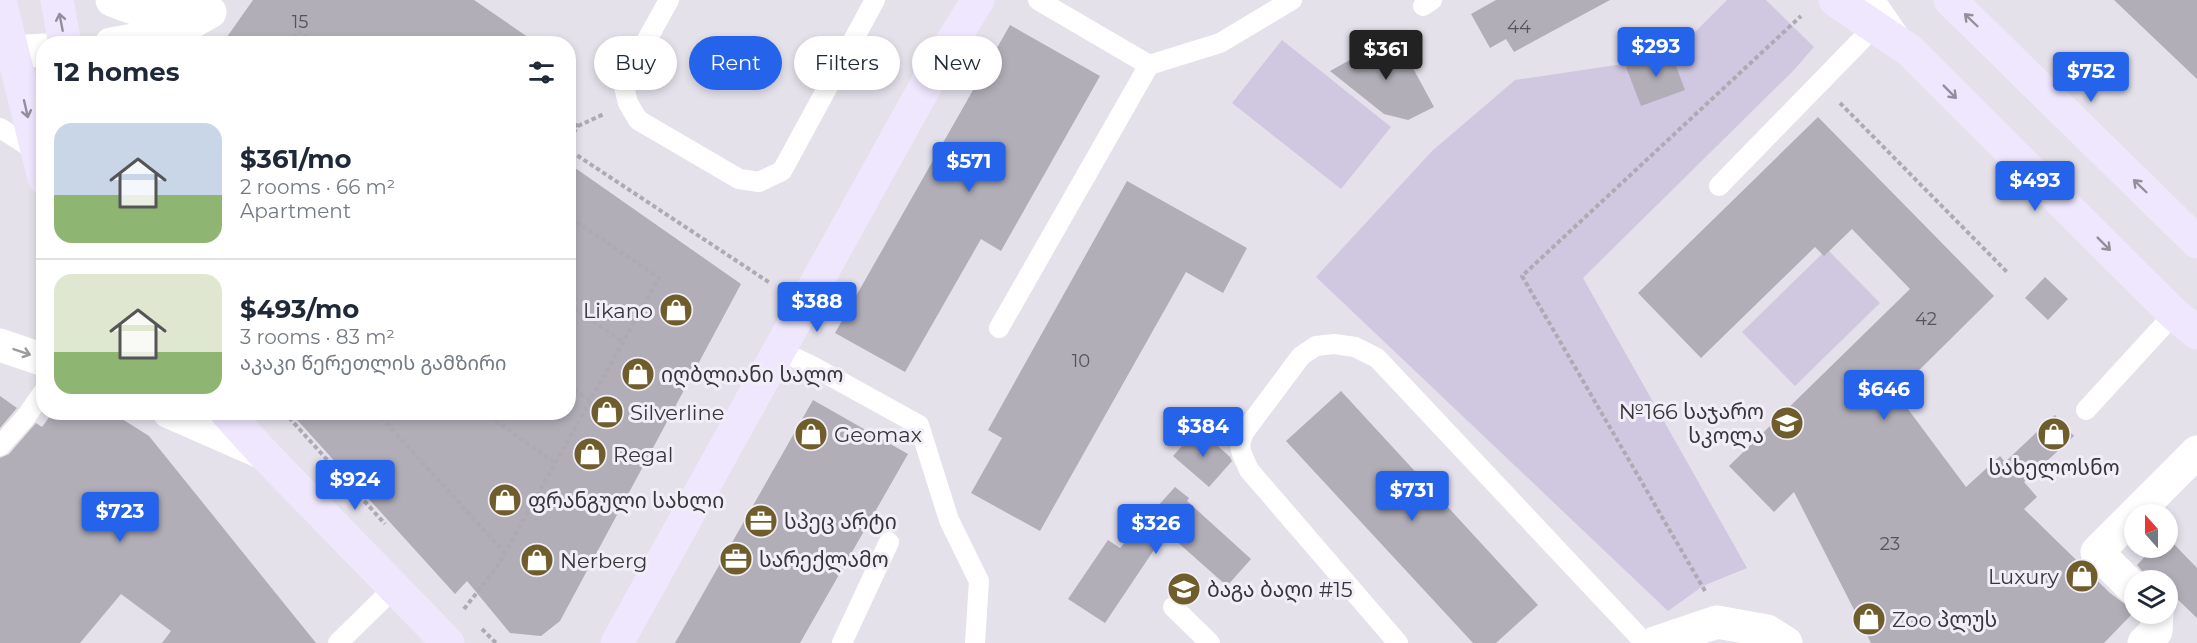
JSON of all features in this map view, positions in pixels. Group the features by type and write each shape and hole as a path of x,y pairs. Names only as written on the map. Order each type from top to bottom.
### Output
{"street":[{"path":"57,0 64,36"},
{"path":"112,0 149,14 180,16 214,6"},
{"path":"617,643 932,74 978,0"},
{"path":"1835,0 1875,14 2185,324"},
{"path":"1950,0 2197,242"},
{"path":"0,1 19,50 36,143"},
{"path":"156,36 173,33 214,6"},
{"path":"194,36 214,6"},
{"path":"0,345 36,357"},
{"path":"187,420 262,453"},
{"path":"233,420 262,453 448,643"},
{"path":"2124,579 2097,552 2197,452"},
{"path":"1655,643 1717,622 1767,631 1786,643"},
{"path":"2144,643 2156,631 2156,624"}],"lane":[{"path":"669,0 623,83 628,103 638,120 739,179 759,182 782,171 875,0"},
{"path":"1038,0 1149,65"},
{"path":"999,328 1149,65 1220,43 1292,0"},
{"path":"1719,186 1820,83 1875,14"},
{"path":"0,128 36,161"},
{"path":"2086,410 2185,324"},
{"path":"1398,643 1249,470 1242,454 1239,442 1245,431 1301,356 1316,346 1334,344 1355,347 1377,358 1645,643"},
{"path":"779,350 919,425 949,520 979,581 975,643"},
{"path":"0,446 36,402"},
{"path":"842,643 889,542"},
{"path":"338,643 395,587"},
{"path":"1173,607 1210,643"}],"path":[{"path":"1717,622 1703,586 1522,276 1801,15"},
{"path":"1820,83 2007,272"},
{"path":"576,155 770,283"},
{"path":"464,610 497,567 659,278 576,221"},
{"path":"576,310 623,342"},
{"path":"576,390 590,400"},
{"path":"383,420 505,553"},
{"path":"494,420 555,463"}],"shaded area":[{"path":"1727,0 1766,0 1814,47 1793,71 1583,278 1747,568 1703,586 1668,611 1316,277 1432,151 1515,80 1623,64 1691,36"},
{"path":"1282,40 1391,127 1341,189 1232,103"},
{"path":"1827,249 1880,303 1795,386 1742,332"}],"building":[{"path":"253,0 474,0 526,36 228,36"},
{"path":"1496,0 1610,0 1514,52 1506,39 1490,48 1471,14"},
{"path":"2114,0 2197,0 2197,79"},
{"path":"1010,25 1100,76 1001,251 981,239 905,372 835,333 973,90 1002,90 1002,39"},
{"path":"1395,35 1434,107 1408,120 1384,114 1330,71"},
{"path":"1670,50 1685,90 1641,106 1626,67"},
{"path":"1818,117 1994,296 1896,393 1966,487 2000,456 2005,462 2055,415 2074,436 2024,482 2037,497 2024,509 2110,593 2124,603 2124,622 2104,643 1871,643 1794,492 1774,512 1729,466 1910,289 1852,229 1824,256 1815,247 1701,358 1638,293"},
{"path":"576,169 741,284 560,621 541,636 510,633 467,581 455,594 297,420 576,420"},
{"path":"1127,181 1247,248 1223,293 1186,272 1040,531 971,493 1002,438 988,430"},
{"path":"2045,277 2068,299 2048,320 2025,298"},
{"path":"1341,391 1538,605 1496,643 1473,643 1286,441"},
{"path":"0,396 17,408 0,428"},
{"path":"813,400 908,454 800,643 675,643"},
{"path":"47,420 124,420 149,436 316,643 162,643 171,631 121,594 80,643 0,643 0,458 9,454 36,423 42,427"},
{"path":"1198,428 1232,461 1209,487 1173,456"},
{"path":"1175,487 1189,498 1187,501 1251,559 1227,586 1166,532 1105,623 1068,599 1108,540 1120,548"},
{"path":"2178,548 2197,568 2197,618 2178,600 2178,570 2141,570 2137,565 2144,558 2178,558"}],"place":[{"name":"Likano","path":"676,310"},
{"name":"იღბლიანი სალო","path":"638,374"},
{"name":"Silverline","path":"607,412"},
{"name":"№166 საჯარო სკოლა","path":"1787,423"},
{"name":"Geomax","path":"811,434"},
{"name":"სახელოსნო","path":"2054,434"},
{"name":"Regal","path":"590,454"},
{"name":"ფრანგული სახლი","path":"505,500"},
{"name":"სპეც არტი","path":"761,521"},
{"name":"სარექლამო","path":"736,559"},
{"name":"Nerberg","path":"537,560"},
{"name":"Luxury","path":"2082,576"},
{"name":"ბაგა ბაღი #15","path":"1184,589"},
{"name":"Zoo პლუს","path":"1869,619"}]}
